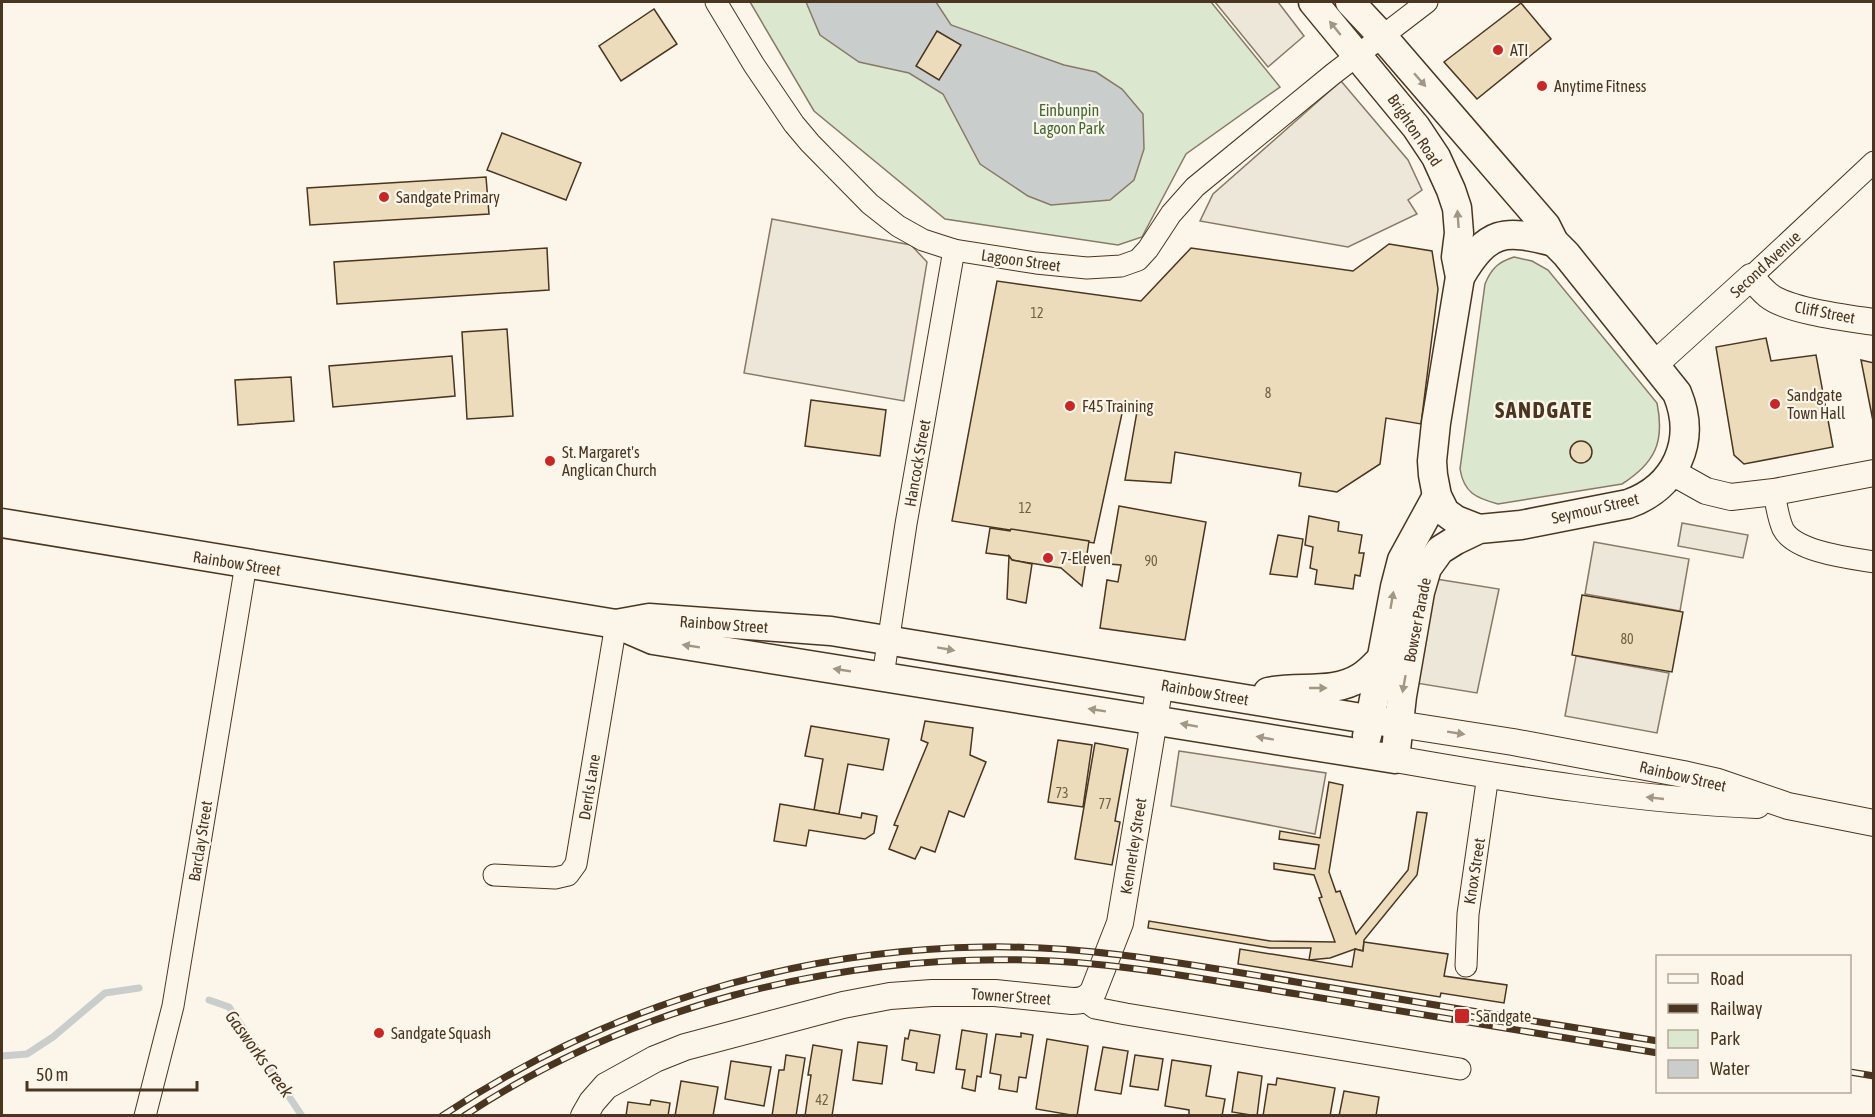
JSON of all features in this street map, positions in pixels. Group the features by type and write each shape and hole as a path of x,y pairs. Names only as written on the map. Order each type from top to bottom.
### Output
{"main road":[{"name":"Brighton Road","path":"1313,2 1416,127 1440,165 1457,208 1459,233 1456,257 1460,277"},
{"name":"Brighton Road","path":"1350,2 1546,226 1554,243 1566,254 1677,393 1682,404 1684,439 1680,457 1672,472"},
{"path":"1479,529 1456,520 1446,512 1437,496 1432,460 1460,277 1479,249 1496,238 1517,234 1554,243"},
{"name":"Seymour Street","path":"1479,529 1521,525 1628,504 1659,488 1672,472"},
{"name":"Bowser Parade","path":"1365,754 1395,587 1402,560 1437,496"},
{"name":"Rainbow Street","path":"2,523 616,624 653,640 1395,759"},
{"name":"Bowser Parade","path":"1395,759 1398,724 1420,592 1427,568 1440,550 1479,529"},
{"name":"Rainbow Street","path":"616,624 649,618 831,631 1398,724"},
{"path":"1239,699 1281,689 1330,688 1347,684 1362,677 1382,658"}],"street":[{"name":"Lagoon Street","path":"716,2 794,124 870,204 898,226 923,240 954,250 1036,263 1087,268 1120,266 1138,260 1171,214 1195,187 1357,55 1427,2"},
{"name":"Second Avenue","path":"1654,365 1874,162"},
{"name":"Hancock Street","path":"883,676 954,250"},
{"name":"Cliff Street","path":"1751,277 1768,295 1781,303 1874,322"},
{"path":"1672,472 1715,495 1731,497 1774,492 1874,473"},
{"path":"1774,492 1781,523 1792,540 1816,550 1874,562"},
{"name":"Barclay Street","path":"146,1116 173,1006 246,564"},
{"name":"Derrls Lane","path":"495,874 555,878 568,875 576,864 616,624"},
{"name":"Kennerley Street","path":"1084,1000 1093,992 1120,923 1160,684"},
{"name":"Rainbow Street","path":"1398,724 1513,742 1683,774 1718,782 1788,806 1874,823"},
{"name":"Rainbow Street","path":"1395,759 1560,786 1673,800 1788,806"},
{"name":"Knox Street","path":"1466,966 1468,914 1488,775"},
{"name":"Towner Street","path":"585,1116 592,1102 606,1086 655,1059 685,1047 843,1005 890,996 932,993 995,993 1072,1001 1084,1000 1095,1008 1126,1014 1460,1069"}],"green space":[{"name":"Einbunpin Lagoon Park","path":"750,2 1211,2 1280,87 1186,154 1142,237 1118,245 945,219 814,111"},
{"path":"1514,257 1532,261 1548,270 1657,403 1660,429 1655,450 1643,468 1622,484 1498,504 1477,497 1465,484 1460,469 1485,284 1496,267"}],"shaded area":[{"path":"1215,2 1278,2 1304,36 1268,67"},
{"path":"1341,81 1408,160 1422,190 1408,200 1417,214 1348,247 1200,221 1213,194"},
{"path":"772,219 911,245 927,262 904,401 744,373"},
{"path":"1682,523 1748,535 1743,558 1678,546"},
{"path":"1594,542 1689,559 1680,611 1585,594"},
{"path":"1436,579 1499,589 1477,693 1416,683"},
{"path":"1576,656 1669,673 1657,733 1565,716"},
{"path":"1179,751 1326,773 1315,834 1171,806"}],"water":[{"path":"806,2 936,2 951,25 1064,65 1096,72 1122,89 1143,114 1144,149 1134,180 1110,200 1051,205 1028,196 980,164 943,94 909,73 859,62 820,35"}],"building":[{"name":"ATI","path":"1521,3 1551,39 1477,99 1444,62"},
{"path":"654,9 677,44 621,81 599,46"},
{"path":"937,31 961,45 939,80 916,66"},
{"path":"502,133 581,163 566,200 487,170"},
{"path":"486,177 489,214 310,225 307,188"},
{"path":"1389,244 1432,251 1438,289 1421,424 1386,418 1380,464 1337,492 1299,486 1301,473 1175,452 1171,483 1125,480 1138,406 1124,404 1094,543 952,521 997,281 1141,301 1191,248 1353,271"},
{"path":"547,248 549,290 337,304 334,262"},
{"path":"507,329 513,416 467,419 462,332"},
{"name":"Sandgate Town Hall","path":"1766,338 1771,361 1816,355 1833,447 1744,464 1734,455 1716,347"},
{"path":"452,356 455,396 333,407 329,366"},
{"path":"1861,360 1874,363 1874,426"},
{"path":"291,377 294,421 238,425 235,380"},
{"path":"811,400 886,410 880,456 805,446"},
{"path":"1581,441 1589,444 1592,452 1589,460 1581,463 1573,460 1570,452 1573,444"},
{"path":"1119,506 1206,522 1185,640 1100,628 1107,580 1118,582 1121,565 1109,564"},
{"path":"1309,516 1339,522 1338,531 1362,535 1359,553 1364,553 1360,576 1355,575 1353,589 1315,584 1317,570 1310,568 1313,547 1305,545"},
{"name":"7-Eleven","path":"990,528 1089,541 1082,586 1061,568 986,553"},
{"path":"1278,535 1303,539 1297,577 1270,574"},
{"path":"1009,556 1012,560 1032,564 1026,603 1007,599"},
{"path":"1582,595 1683,612 1672,672 1572,655"},
{"path":"925,721 973,728 970,755 986,762 964,817 949,811 935,852 921,847 915,859 889,849 898,826 894,825 928,743 921,740"},
{"path":"811,726 889,739 883,770 848,764 839,814 814,810 823,759 805,756"},
{"path":"1058,740 1092,745 1083,807 1048,802"},
{"path":"1095,743 1128,749 1115,821 1120,822 1112,865 1075,859"},
{"path":"1329,782 1343,785 1329,872 1336,892 1340,891 1356,934 1408,870 1417,812 1427,813 1417,875 1364,940 1363,951 1355,949 1330,958 1309,960 1311,948 1270,948 1148,928 1149,921 1270,941 1335,942 1319,898 1322,897 1314,875 1274,869 1274,863 1315,869 1319,845 1279,839 1280,831 1320,838"},
{"path":"780,804 861,818 862,813 877,816 874,833 865,839 809,830 806,846 774,841"},
{"path":"1364,942 1448,954 1444,976 1507,985 1504,1003 1441,993 1440,997 1238,964 1240,949 1352,967 1355,949 1363,951"},
{"path":"910,1030 940,1035 934,1073 916,1070 917,1063 902,1060 905,1038 908,1039"},
{"path":"962,1030 987,1034 981,1077 977,1076 975,1091 962,1088 965,1070 956,1069"},
{"path":"1021,1033 1033,1035 1026,1078 1019,1077 1017,1092 999,1089 1001,1075 990,1073 996,1034 1021,1037"},
{"path":"1047,1039 1088,1046 1077,1116 1036,1109"},
{"path":"858,1042 887,1046 882,1084 853,1080"},
{"path":"813,1045 842,1050 832,1116 805,1116"},
{"path":"1103,1047 1128,1051 1121,1094 1095,1090"},
{"path":"786,1055 805,1058 796,1116 772,1116 779,1070 784,1070"},
{"path":"1135,1055 1163,1059 1158,1090 1130,1086"},
{"path":"1172,1060 1211,1066 1206,1096 1225,1099 1222,1116 1189,1116 1189,1110 1165,1106"},
{"path":"731,1061 771,1067 764,1106 725,1099"},
{"path":"1238,1072 1262,1076 1257,1116 1232,1112"},
{"path":"1277,1078 1335,1088 1330,1116 1263,1116 1268,1084 1276,1085"},
{"path":"681,1081 718,1087 713,1116 675,1116"},
{"path":"1344,1091 1379,1097 1376,1116 1339,1116"},
{"path":"651,1100 670,1103 668,1116 626,1116 628,1102 650,1105"}],"waterway":[{"path":"2,1056 27,1054 53,1037 105,993 139,988"},
{"name":"Gasworks Creek","path":"209,1000 229,1007 302,1116"}],"railway":[{"path":"442,1116 503,1078 567,1045 633,1016 700,992 769,974 840,960 911,951 1022,947 1140,957 1656,1041"},
{"path":"464,1116 527,1078 594,1045 663,1017 734,995 806,978 880,967 954,961 1062,961 1129,968 1656,1053"},
{"path":"1851,1072 1874,1076"}],"place":[{"name":"ATI","path":"1498,50"},
{"name":"Anytime Fitness","path":"1542,86"},
{"name":"Sandgate Primary","path":"384,197"},
{"name":"Sandgate Town Hall","path":"1775,404"},
{"name":"F45 Training","path":"1070,406"},
{"name":"St. Margaret's Anglican Church","path":"550,461"},
{"name":"7-Eleven","path":"1048,558"},
{"name":"Sandgate","path":"1462,1016"},
{"name":"Sandgate Squash","path":"379,1033"}],"district":[{"name":"SANDGATE","path":"1544,410"}]}
